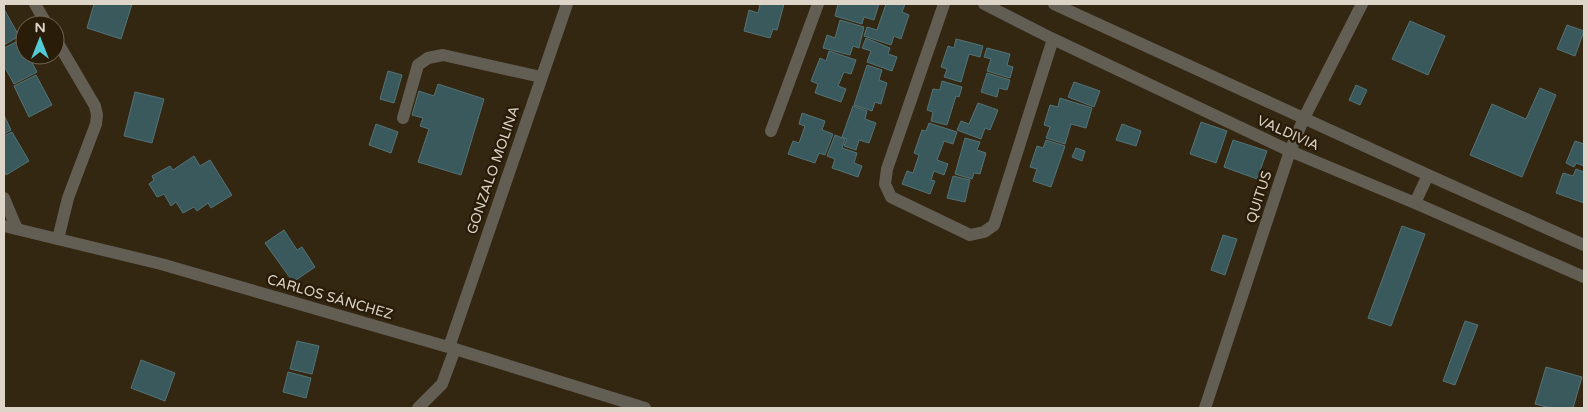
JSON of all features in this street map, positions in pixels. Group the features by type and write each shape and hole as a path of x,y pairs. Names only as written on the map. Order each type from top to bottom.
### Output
{"street":[{"path":"35,4 41,15"},
{"name":"GONZALO MOLINA","path":"418,408 442,384 452,348 541,77 567,4"},
{"path":"771,131 818,4"},
{"path":"944,4 887,169 885,184 891,197 970,235 984,232 994,225 1054,39"},
{"name":"VALDIVIA","path":"984,4 1290,151 1584,277"},
{"name":"VALDIVIA","path":"1054,4 1584,245"},
{"name":"QUITUS","path":"1205,408 1290,151 1304,118 1362,4"},
{"path":"58,239 68,198 96,124 97,115 95,106 65,55"},
{"path":"403,118 418,65 428,58 443,55 541,77"},
{"path":"1415,203 1428,175"},
{"path":"4,198 18,229"},
{"name":"CARLOS SÁNCHEZ","path":"4,226 161,264 452,348 645,408"}],"building":[{"path":"94,4 132,4 121,39 87,28"},
{"path":"756,4 784,4 777,30 773,29 770,38 744,31 749,10 758,13 760,5"},
{"path":"838,4 879,4 874,20 864,17 862,24 835,16"},
{"path":"886,4 905,4 902,12 909,15 901,39 894,36 891,45 864,36 867,27 877,30"},
{"path":"4,9 15,29 15,38 4,45"},
{"path":"840,20 864,27 859,48 853,46 850,55 823,48 827,35 835,38"},
{"path":"1410,21 1445,36 1428,75 1392,59"},
{"path":"1567,25 1584,31 1575,56 1557,49"},
{"path":"866,38 890,48 888,54 897,57 892,71 867,62 871,51 862,48"},
{"path":"956,39 983,46 980,57 969,54 961,82 944,77 947,69 941,67 948,46 954,48"},
{"path":"15,42 15,65 33,65 37,72 14,84 4,66 4,48"},
{"path":"987,48 1010,54 1007,65 1013,67 1010,78 987,71 991,59 984,57"},
{"path":"829,51 856,60 851,74 844,72 838,86 846,89 841,102 815,93 818,84 811,81 820,58 826,61"},
{"path":"867,65 882,70 879,80 887,83 881,104 875,102 872,111 854,105"},
{"path":"388,71 402,75 394,103 380,99"},
{"path":"987,73 1010,80 1007,90 999,88 997,97 981,92"},
{"path":"36,75 52,105 29,117 14,86"},
{"path":"942,81 962,87 959,97 956,96 947,125 931,121 933,112 927,110 933,89 940,90"},
{"path":"1074,82 1100,91 1094,107 1068,97"},
{"path":"438,84 484,99 461,175 418,162 429,129 420,126 423,118 412,115 419,91 434,96"},
{"path":"1356,85 1367,90 1360,105 1349,100"},
{"path":"1540,88 1556,95 1522,177 1470,155 1492,104 1526,119"},
{"path":"135,92 164,99 152,143 124,136"},
{"path":"1060,98 1092,108 1086,128 1071,124 1065,144 1046,138 1050,127 1044,125 1050,105 1058,107"},
{"path":"978,103 998,110 990,130 985,128 981,139 957,130 961,121 969,124"},
{"path":"853,106 867,111 865,119 876,123 869,143 859,140 856,150 844,146 847,139 842,137"},
{"path":"802,113 825,121 822,130 833,134 825,155 819,153 815,163 788,154 793,141 799,143 805,126 799,124"},
{"path":"4,115 11,130 4,134"},
{"path":"1201,122 1227,131 1216,163 1190,154"},
{"path":"929,123 957,132 953,144 944,141 937,160 948,164 944,175 934,171 931,180 935,181 930,194 902,184 907,171 913,173 919,155 914,153 922,130 926,131"},
{"path":"376,124 398,132 391,153 369,145"},
{"path":"1122,124 1141,131 1136,146 1116,140"},
{"path":"12,132 29,161 6,175 4,170 4,136"},
{"path":"835,135 845,139 842,148 857,153 854,163 862,166 858,177 832,168 835,159 827,156"},
{"path":"965,138 980,142 977,150 986,153 980,174 974,173 972,179 955,174"},
{"path":"1046,140 1065,146 1051,187 1033,181 1037,169 1030,167 1037,146 1043,148"},
{"path":"1233,140 1267,151 1257,179 1224,167"},
{"path":"1575,141 1584,144 1584,166 1576,163 1574,167 1566,163"},
{"path":"1076,148 1085,151 1082,161 1072,157"},
{"path":"194,156 200,166 210,160 232,195 211,208 208,203 197,211 194,207 183,213 176,202 171,206 164,194 157,197 149,184 154,180 152,176 170,166 173,170"},
{"path":"1576,169 1584,172 1584,203 1556,193 1563,173 1573,176"},
{"path":"953,176 970,180 965,202 947,198"},
{"path":"1402,226 1425,234 1391,326 1368,318"},
{"path":"284,230 297,250 302,247 315,267 293,282 265,243"},
{"path":"1223,235 1237,239 1225,275 1211,270"},
{"path":"1465,321 1478,325 1455,385 1443,381"},
{"path":"297,341 319,346 312,374 290,369"},
{"path":"141,360 175,373 165,401 131,388"},
{"path":"1546,367 1582,377 1573,408 1551,408 1535,404"},
{"path":"288,372 311,378 306,398 283,392"}]}
